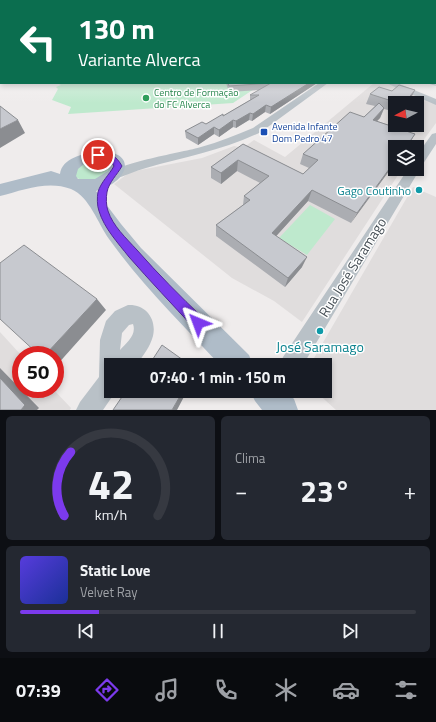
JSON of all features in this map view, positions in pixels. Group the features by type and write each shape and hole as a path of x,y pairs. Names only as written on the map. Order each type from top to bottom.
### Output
{"main road":[{"path":"0,190 41,180 91,156 110,157 117,162 118,166 102,193 103,210"},
{"path":"72,166 67,175 68,180 92,196 103,210 109,223 119,237 157,281 232,358"},
{"path":"41,180 63,180 75,184 93,185 111,177"}],"street":[{"path":"111,177 131,167 204,150 244,136 257,130 323,84"},
{"path":"392,84 436,102"},
{"path":"424,154 436,136"},
{"name":"Rua José Saramago","path":"295,358 410,176"},
{"path":"88,410 104,388"}],"shaded area":[{"path":"373,84 388,84 417,96 388,96 388,132 424,132 424,99 436,104 436,123 424,140 388,140 388,176 397,176 302,322 274,301 232,278 114,184 130,172 202,158 234,146 243,148 254,140 285,157"},
{"path":"413,187 436,197 436,410 336,410 323,398 332,398 332,358 314,358"},
{"path":"0,332 13,346 12,398 62,398 71,408 70,410 0,410"}],"green space":[{"name":"Centro de Formação do FC Alverca","path":"59,84 262,84 233,103 68,114 71,107 52,100 58,89 56,87 61,85"},
{"path":"103,160 111,165 109,171 98,179 79,179 76,177 75,171 84,163"},
{"path":"310,205 335,219 307,255 279,238"}],"building":[{"path":"228,84 257,84 229,86"},
{"path":"269,84 307,84 271,107 266,105 253,114 250,113 236,121 233,120 219,130 214,127 198,138 185,131 202,122 206,124 223,114 223,116 259,95 250,95"},
{"path":"399,85 415,90 410,96 388,96 388,100 370,94 379,87 392,91"},
{"path":"379,103 384,108 373,120 388,125 388,132 409,132 415,134 411,140 388,140 388,171 357,213 312,190 272,233 307,257 288,278 216,225 250,200 244,196 269,176 238,160 221,173 211,167 243,144 303,174 318,160 303,154 350,112 364,117"},
{"path":"0,106 18,120 0,129"},
{"path":"24,245 97,299 53,346 29,346 0,319 0,263"},
{"path":"162,345 180,358 154,358"},
{"path":"0,378 12,391 12,398 19,398 25,405 21,410 0,410"},
{"path":"121,398 179,398 172,410 113,410"}],"place":[{"name":"Centro de Formação do FC Alverca","path":"146,98"},
{"name":"Avenida Infante Dom Pedro 47","path":"264,132"},
{"name":"Gago Coutinho","path":"419,190"},
{"name":"José Saramago","path":"320,331"}],"route":[{"path":"98,155 114,159 118,166 114,175 108,179 102,193 103,210 109,223 119,237 157,281 198,323"}]}
